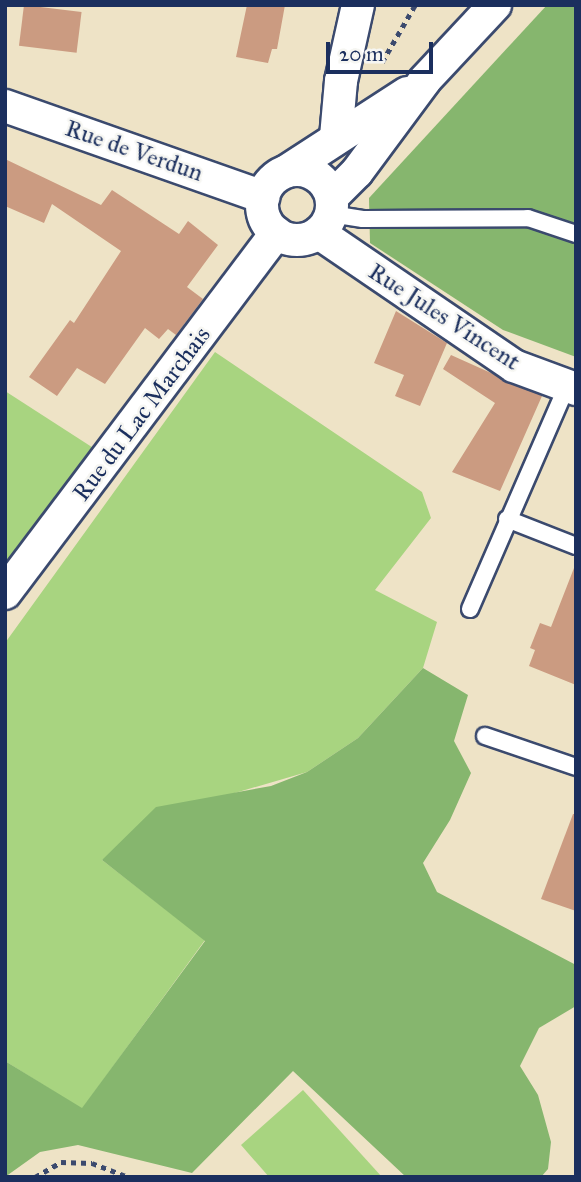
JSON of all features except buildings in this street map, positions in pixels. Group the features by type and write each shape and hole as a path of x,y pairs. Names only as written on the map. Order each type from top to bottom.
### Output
{"street":[{"path":"336,137 341,81 358,5"},
{"path":"425,80 269,183 263,197 264,216 276,233 298,240 327,215 425,80 495,5"},
{"name":"Rue de Verdun","path":"5,106 263,197"},
{"path":"287,171 310,172 328,186 327,215"},
{"name":"Rue Jules Vincent","path":"327,215 514,366 571,387"},
{"name":"Rue du Lac Marchais","path":"5,593 276,233"}],"lane":[{"path":"327,215 363,219 528,218 576,234"},
{"path":"470,609 507,519 571,387"},
{"path":"507,519 576,546"},
{"path":"485,736 576,767"}],"path":[{"path":"380,65 415,5"},
{"path":"35,1177 61,1162 92,1163 129,1177"}],"green space":[{"path":"547,5 576,5 576,357 503,330 370,243 369,198"},
{"path":"215,352 422,492 431,518 375,590 437,622 423,668 358,738 307,772 228,795 102,860 205,940 82,1109 5,1061 5,643"},
{"path":"5,391 98,451 5,564"},
{"path":"423,668 468,695 454,741 471,773 450,820 423,863 437,892 576,965 576,1006 539,1028 520,1066 538,1095 551,1142 548,1169 541,1177 406,1177 293,1071 192,1173 78,1145 40,1152 5,1177 5,1061 82,1108 205,941 102,860 156,807 271,786 307,772 358,738"},
{"path":"303,1090 382,1177 269,1177 241,1145"}]}
